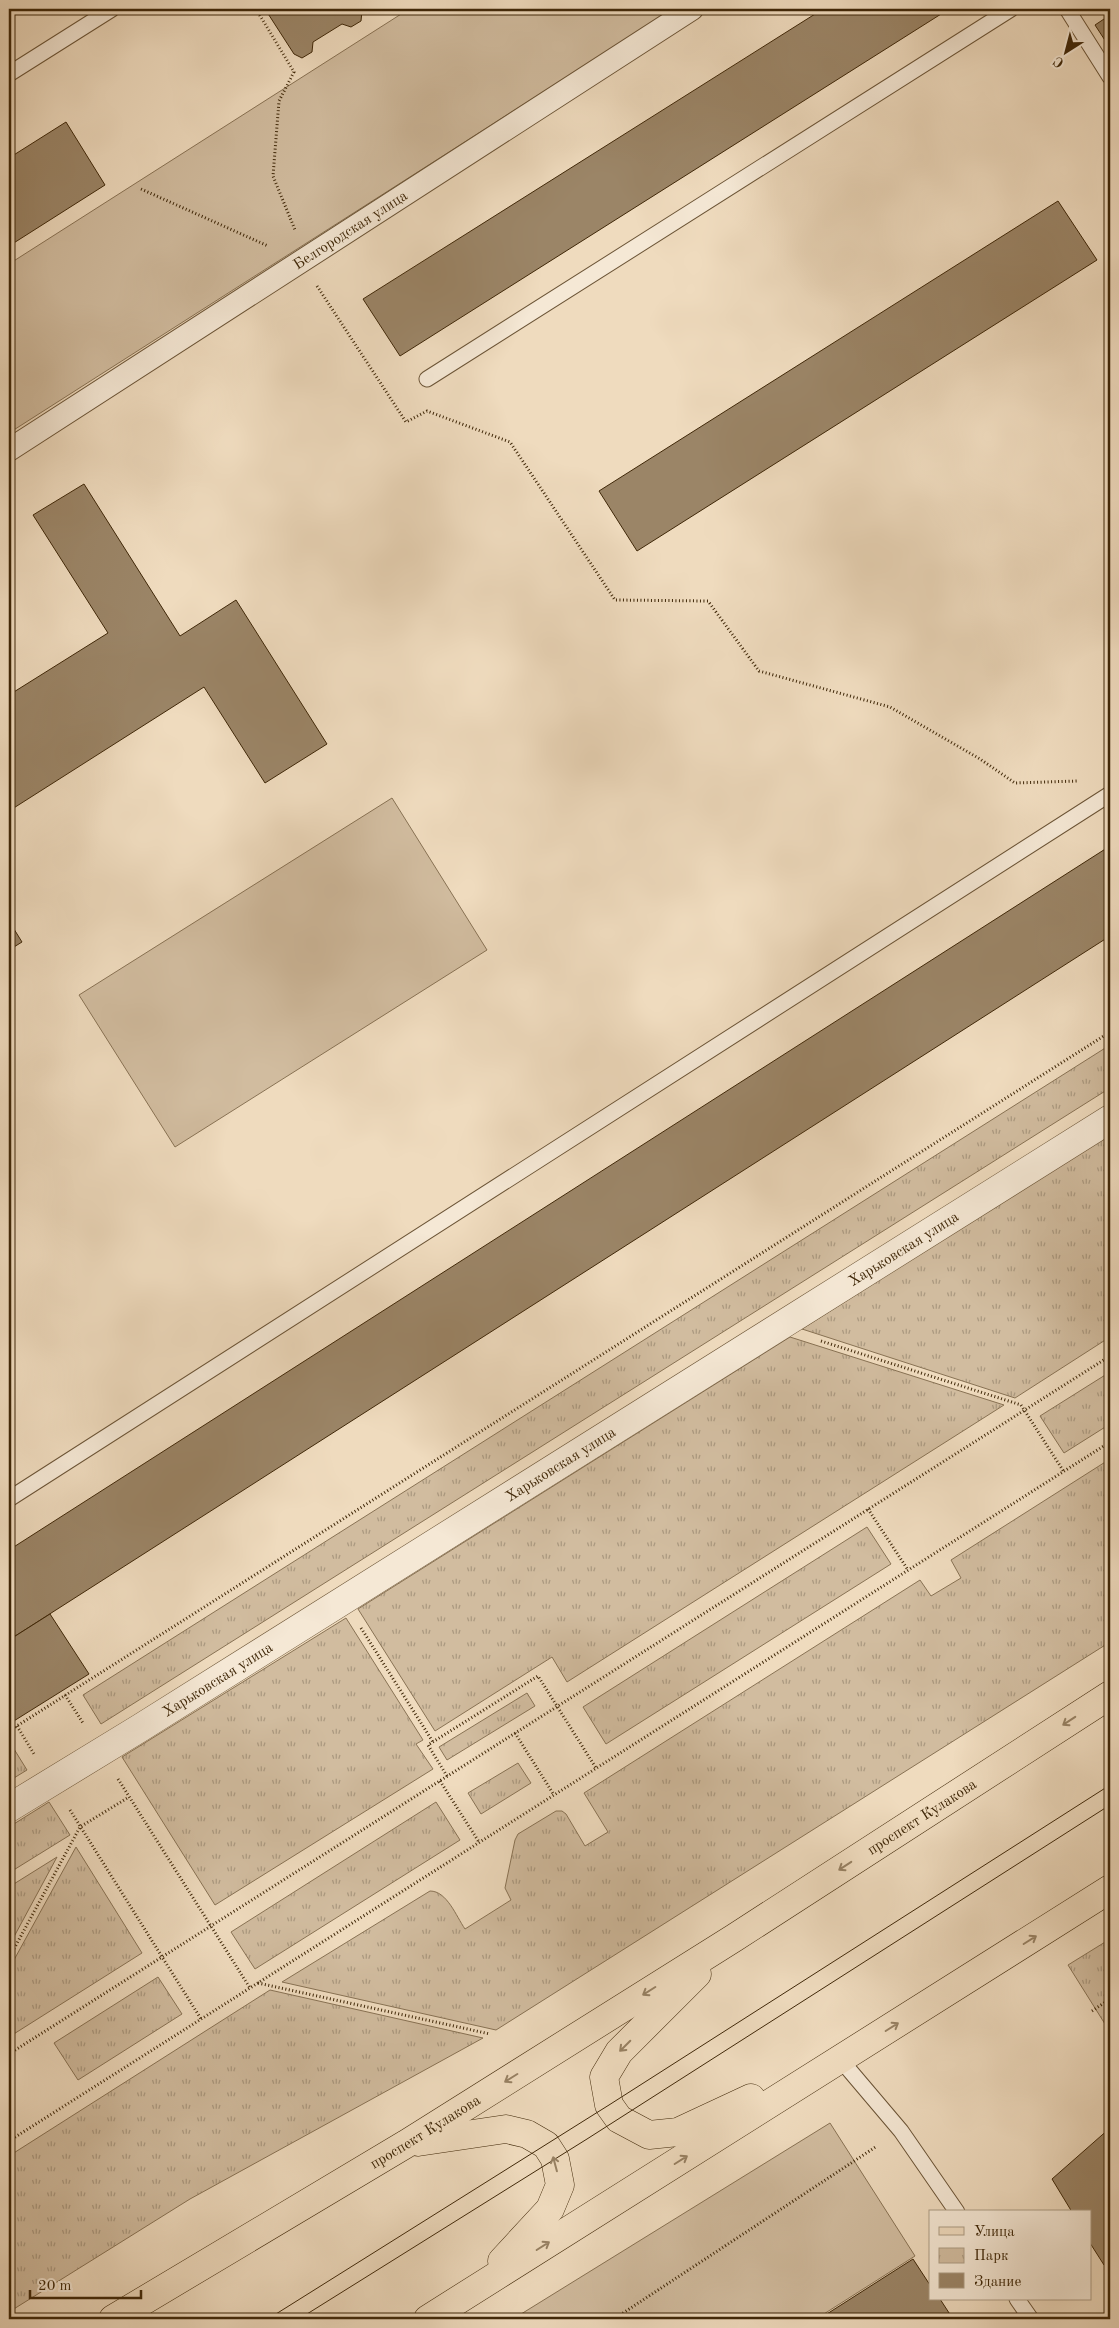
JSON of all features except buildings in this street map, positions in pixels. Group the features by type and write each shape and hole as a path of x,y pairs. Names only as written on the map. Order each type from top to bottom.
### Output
{"main road":[{"name":"проспект Кулакова","path":"113,2319 406,2144 734,1938 1110,1695"},
{"name":"проспект Кулакова","path":"428,2319 1110,1889"},
{"name":"проспект Кулакова","path":"734,1938 619,2052 604,2077 609,2105 619,2119 649,2135 678,2132 848,2054"},
{"path":"406,2144 506,2129 527,2134 546,2145 555,2159 560,2185 550,2209 478,2288"}],"street":[{"name":"Белгородская улица","path":"9,450 692,9"},
{"name":"Харьковская улица","path":"9,1808 1110,1119"}],"lane":[{"path":"9,74 112,9"},
{"path":"427,380 1011,9"},
{"path":"1066,9 1110,77"},
{"path":"9,1499 1110,794"},
{"path":"848,2054 956,2210"},
{"path":"1018,2300 1031,2319"}],"path":[{"path":"256,9 294,72 279,101 273,176 300,262 406,422 426,411 510,442 615,600 708,601 759,671 890,708 980,759 1015,783 1082,781"},
{"path":"141,188 266,244 300,262 317,286"},
{"path":"1105,940 1110,949"},
{"path":"9,1731 1110,1032"},
{"path":"778,1327 1021,1405 1064,1472"},
{"path":"9,2054 1110,1356"},
{"path":"9,2141 1110,1442"},
{"path":"868,1509 908,1570"},
{"path":"344,1600 433,1742"},
{"path":"448,1776 428,1745 538,1676 596,1768"},
{"path":"65,1695 250,1988"},
{"path":"17,1726 201,2019"},
{"path":"515,1733 554,1795"},
{"path":"440,1781 479,1842"},
{"path":"9,1958 80,1827 129,1797"},
{"path":"258,1982 490,2034"},
{"path":"1092,2011 1110,1999"},
{"path":"614,2319 901,2131"}],"green space":[{"path":"409,9 673,9 9,433 9,264"},
{"path":"392,798 487,950 175,1147 79,995"},
{"path":"1110,1045 1110,1088 101,1724 83,1695"},
{"path":"1110,1133 1110,1337 1015,1398 802,1329"},
{"path":"790,1337 1004,1405 567,1682 552,1657 435,1731 358,1609"},
{"path":"1110,1372 1110,1424 1064,1453 1040,1416"},
{"path":"1110,1459 1110,1642 496,2030 282,1982 430,1891 436,1892 446,1900 465,1929 511,1900 505,1888 515,1840 518,1834 556,1811 562,1811 566,1814 585,1846 608,1832 584,1793 920,1580 931,1596 961,1578 951,1560"},
{"path":"867,1527 891,1564 606,1744 583,1707"},
{"path":"346,1618 423,1740 416,1744 433,1769 215,1905 122,1757"},
{"path":"527,1693 535,1706 447,1760 439,1747"},
{"path":"14,1749 27,1770 9,1781 9,1752"},
{"path":"518,1763 531,1783 481,1814 468,1793"},
{"path":"49,1802 70,1835 12,1871 9,1865 9,1827"},
{"path":"436,1802 460,1840 255,1969 231,1932"},
{"path":"76,1847 142,1953 9,2037 9,1969"},
{"path":"57,1857 9,1946 9,1887"},
{"path":"1110,1939 1110,2032 1068,1965"},
{"path":"158,1977 182,2014 78,2080 54,2043"},
{"path":"270,1990 483,2038 190,2199 9,2312 9,2156"},
{"path":"830,2123 915,2256 816,2319 513,2319"}],"tram line":[{"path":"268,2319 609,2105 1110,1785"},
{"path":"299,2319 587,2139 1110,1805"}]}
